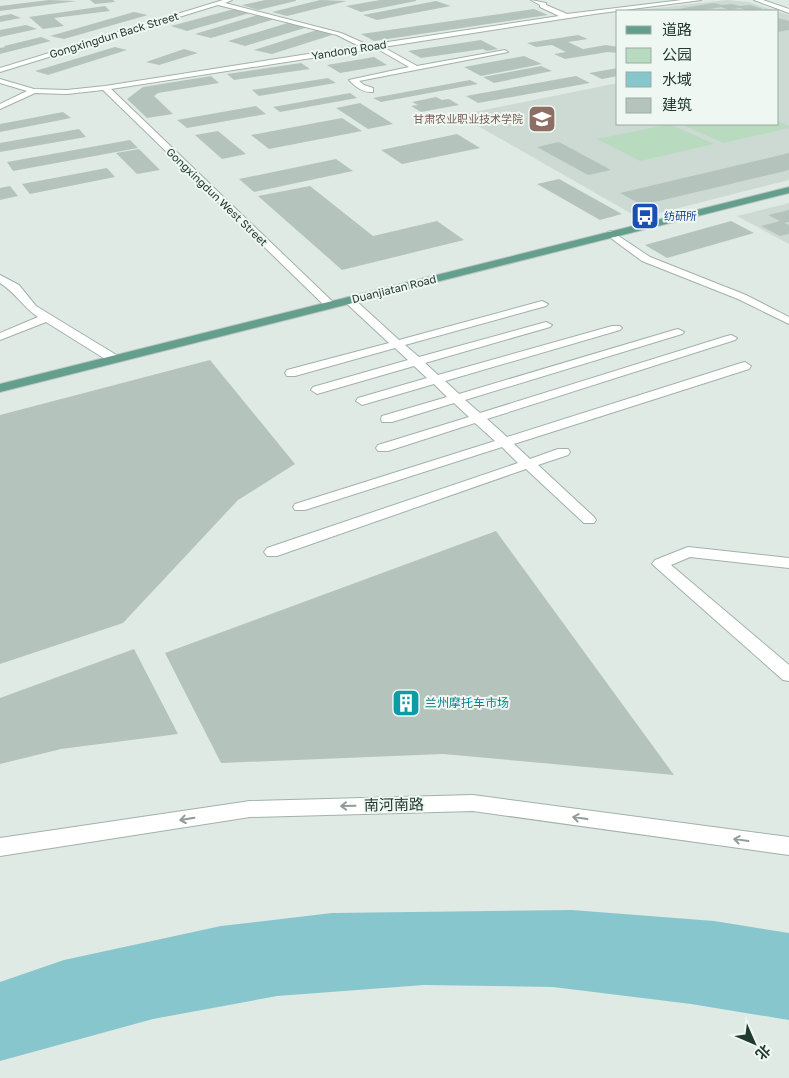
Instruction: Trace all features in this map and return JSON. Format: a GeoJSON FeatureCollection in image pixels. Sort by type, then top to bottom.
{"type":"FeatureCollection","features":[{"type":"Feature","properties":{"kind":"main road","name":"Duanjiatan Road"},"geometry":{"type":"LineString","coordinates":[[0,388],[789,190]]}},
{"type":"Feature","properties":{"kind":"street","name":"Gongxingdun Back Street"},"geometry":{"type":"LineString","coordinates":[[0,70],[229,0]]}},
{"type":"Feature","properties":{"kind":"street"},"geometry":{"type":"LineString","coordinates":[[534,0],[544,4],[542,6],[566,16]]}},
{"type":"Feature","properties":{"kind":"street","name":"Yandong Road"},"geometry":{"type":"LineString","coordinates":[[0,81],[34,92],[67,92],[105,88],[566,16],[698,0]]}},
{"type":"Feature","properties":{"kind":"street"},"geometry":{"type":"LineString","coordinates":[[757,0],[789,10]]}},
{"type":"Feature","properties":{"kind":"street"},"geometry":{"type":"LineString","coordinates":[[216,3],[339,34],[366,47]]}},
{"type":"Feature","properties":{"kind":"street"},"geometry":{"type":"LineString","coordinates":[[377,46],[416,68]]}},
{"type":"Feature","properties":{"kind":"street"},"geometry":{"type":"LineString","coordinates":[[370,90],[361,87],[353,80],[505,52]]}},
{"type":"Feature","properties":{"kind":"street","name":"Gongxingdun West Street"},"geometry":{"type":"LineString","coordinates":[[105,88],[330,305]]}},
{"type":"Feature","properties":{"kind":"street"},"geometry":{"type":"LineString","coordinates":[[0,107],[34,92]]}},
{"type":"Feature","properties":{"kind":"street"},"geometry":{"type":"LineString","coordinates":[[611,234],[646,259],[742,297],[789,321]]}},
{"type":"Feature","properties":{"kind":"street"},"geometry":{"type":"LineString","coordinates":[[0,278],[15,287],[32,308],[114,360]]}},
{"type":"Feature","properties":{"kind":"street"},"geometry":{"type":"LineString","coordinates":[[349,300],[589,520]]}},
{"type":"Feature","properties":{"kind":"street"},"geometry":{"type":"LineString","coordinates":[[291,373],[542,304]]}},
{"type":"Feature","properties":{"kind":"street"},"geometry":{"type":"LineString","coordinates":[[0,337],[47,317]]}},
{"type":"Feature","properties":{"kind":"street"},"geometry":{"type":"LineString","coordinates":[[317,390],[546,325]]}},
{"type":"Feature","properties":{"kind":"street"},"geometry":{"type":"LineString","coordinates":[[362,401],[616,328]]}},
{"type":"Feature","properties":{"kind":"street"},"geometry":{"type":"LineString","coordinates":[[387,419],[678,332]]}},
{"type":"Feature","properties":{"kind":"street"},"geometry":{"type":"LineString","coordinates":[[383,448],[731,338]]}},
{"type":"Feature","properties":{"kind":"street"},"geometry":{"type":"LineString","coordinates":[[300,507],[746,366]]}},
{"type":"Feature","properties":{"kind":"street"},"geometry":{"type":"LineString","coordinates":[[272,552],[563,452]]}},
{"type":"Feature","properties":{"kind":"street"},"geometry":{"type":"LineString","coordinates":[[789,563],[688,552],[660,564],[789,675]]}},
{"type":"Feature","properties":{"kind":"street","name":"南河南路"},"geometry":{"type":"LineString","coordinates":[[0,847],[250,809],[473,803],[789,846]]}},
{"type":"Feature","properties":{"kind":"shaded area"},"geometry":{"type":"Polygon","coordinates":[[[727,0],[748,2],[773,10],[641,10],[727,0]]]}},
{"type":"Feature","properties":{"kind":"shaded area","name":"甘肃农业职业技术学院"},"geometry":{"type":"Polygon","coordinates":[[[779,12],[789,15],[789,180],[639,218],[459,115],[616,83],[616,125],[779,125],[779,12]]]}},
{"type":"Feature","properties":{"kind":"shaded area"},"geometry":{"type":"Polygon","coordinates":[[[789,203],[789,244],[737,216],[789,203]]]}},
{"type":"Feature","properties":{"kind":"green space"},"geometry":{"type":"Polygon","coordinates":[[[779,121],[789,126],[789,128],[723,143],[683,125],[779,125],[779,121]]]}},
{"type":"Feature","properties":{"kind":"green space"},"geometry":{"type":"Polygon","coordinates":[[[672,125],[714,144],[640,161],[597,139],[672,125]]]}},
{"type":"Feature","properties":{"kind":"water"},"geometry":{"type":"Polygon","coordinates":[[[572,910],[714,921],[789,933],[789,1020],[691,1004],[553,987],[424,985],[277,996],[153,1019],[0,1061],[0,982],[64,960],[221,926],[332,913],[572,910]]]}},
{"type":"Feature","properties":{"kind":"building"},"geometry":{"type":"Polygon","coordinates":[[[49,0],[77,1],[0,11],[0,6],[49,0]]]}},
{"type":"Feature","properties":{"kind":"building"},"geometry":{"type":"Polygon","coordinates":[[[90,0],[113,0],[115,2],[95,4],[90,0]]]}},
{"type":"Feature","properties":{"kind":"building"},"geometry":{"type":"Polygon","coordinates":[[[265,0],[296,1],[258,10],[242,5],[265,0]]]}},
{"type":"Feature","properties":{"kind":"building"},"geometry":{"type":"Polygon","coordinates":[[[320,0],[347,1],[287,16],[272,12],[320,0]]]}},
{"type":"Feature","properties":{"kind":"building"},"geometry":{"type":"Polygon","coordinates":[[[380,0],[416,1],[361,12],[346,6],[380,0]]]}},
{"type":"Feature","properties":{"kind":"building"},"geometry":{"type":"Polygon","coordinates":[[[436,1],[451,6],[377,20],[363,15],[436,1]]]}},
{"type":"Feature","properties":{"kind":"building"},"geometry":{"type":"Polygon","coordinates":[[[714,3],[740,6],[750,5],[763,9],[745,10],[740,8],[729,10],[721,7],[703,10],[671,10],[714,3]]]}},
{"type":"Feature","properties":{"kind":"building"},"geometry":{"type":"Polygon","coordinates":[[[105,6],[110,11],[54,18],[64,26],[43,29],[29,17],[105,6]]]}},
{"type":"Feature","properties":{"kind":"building"},"geometry":{"type":"Polygon","coordinates":[[[234,9],[250,13],[187,31],[171,26],[234,9]]]}},
{"type":"Feature","properties":{"kind":"building"},"geometry":{"type":"Polygon","coordinates":[[[534,9],[548,15],[374,41],[361,34],[534,9]]]}},
{"type":"Feature","properties":{"kind":"building"},"geometry":{"type":"Polygon","coordinates":[[[134,12],[148,15],[64,39],[50,36],[134,12]]]}},
{"type":"Feature","properties":{"kind":"building"},"geometry":{"type":"Polygon","coordinates":[[[11,14],[21,18],[0,22],[0,16],[11,14]]]}},
{"type":"Feature","properties":{"kind":"building"},"geometry":{"type":"Polygon","coordinates":[[[258,15],[275,19],[211,38],[195,34],[258,15]]]}},
{"type":"Feature","properties":{"kind":"building"},"geometry":{"type":"Polygon","coordinates":[[[779,18],[789,21],[789,30],[779,32],[779,18]]]}},
{"type":"Feature","properties":{"kind":"building"},"geometry":{"type":"Polygon","coordinates":[[[291,22],[308,27],[245,46],[228,41],[291,22]]]}},
{"type":"Feature","properties":{"kind":"building"},"geometry":{"type":"Polygon","coordinates":[[[26,25],[37,29],[0,37],[0,30],[26,25]]]}},
{"type":"Feature","properties":{"kind":"building"},"geometry":{"type":"Polygon","coordinates":[[[317,30],[335,34],[272,54],[254,50],[317,30]]]}},
{"type":"Feature","properties":{"kind":"building"},"geometry":{"type":"Polygon","coordinates":[[[578,35],[588,39],[568,42],[583,49],[606,45],[616,47],[616,53],[608,52],[565,59],[554,54],[566,52],[552,45],[536,47],[527,43],[578,35]]]}},
{"type":"Feature","properties":{"kind":"building"},"geometry":{"type":"Polygon","coordinates":[[[41,37],[51,41],[0,54],[0,48],[4,46],[41,37]]]}},
{"type":"Feature","properties":{"kind":"building"},"geometry":{"type":"Polygon","coordinates":[[[481,40],[498,49],[487,51],[483,49],[421,58],[408,51],[481,40]]]}},
{"type":"Feature","properties":{"kind":"building"},"geometry":{"type":"Polygon","coordinates":[[[115,47],[127,50],[48,75],[35,71],[115,47]]]}},
{"type":"Feature","properties":{"kind":"building"},"geometry":{"type":"Polygon","coordinates":[[[184,49],[198,53],[159,65],[146,62],[184,49]]]}},
{"type":"Feature","properties":{"kind":"building"},"geometry":{"type":"Polygon","coordinates":[[[524,56],[542,64],[481,76],[464,67],[524,56]]]}},
{"type":"Feature","properties":{"kind":"building"},"geometry":{"type":"Polygon","coordinates":[[[374,57],[387,65],[340,73],[327,65],[374,57]]]}},
{"type":"Feature","properties":{"kind":"building"},"geometry":{"type":"Polygon","coordinates":[[[301,63],[310,69],[234,80],[227,74],[301,63]]]}},
{"type":"Feature","properties":{"kind":"building"},"geometry":{"type":"Polygon","coordinates":[[[541,66],[552,71],[494,83],[483,77],[541,66]]]}},
{"type":"Feature","properties":{"kind":"building"},"geometry":{"type":"Polygon","coordinates":[[[616,68],[616,76],[602,79],[589,73],[616,68]]]}},
{"type":"Feature","properties":{"kind":"building"},"geometry":{"type":"Polygon","coordinates":[[[211,76],[219,83],[158,93],[154,96],[173,114],[147,118],[127,99],[143,87],[211,76]]]}},
{"type":"Feature","properties":{"kind":"building"},"geometry":{"type":"Polygon","coordinates":[[[576,76],[590,83],[478,103],[466,96],[576,76]]]}},
{"type":"Feature","properties":{"kind":"building"},"geometry":{"type":"Polygon","coordinates":[[[328,78],[336,83],[259,96],[252,90],[328,78]]]}},
{"type":"Feature","properties":{"kind":"building"},"geometry":{"type":"Polygon","coordinates":[[[470,80],[478,84],[381,102],[373,98],[470,80]]]}},
{"type":"Feature","properties":{"kind":"building"},"geometry":{"type":"Polygon","coordinates":[[[350,93],[357,98],[280,112],[273,107],[350,93]]]}},
{"type":"Feature","properties":{"kind":"building"},"geometry":{"type":"Polygon","coordinates":[[[436,97],[442,100],[449,99],[459,105],[421,112],[411,106],[418,105],[412,102],[436,97]]]}},
{"type":"Feature","properties":{"kind":"building"},"geometry":{"type":"Polygon","coordinates":[[[360,103],[393,124],[368,129],[336,108],[360,103]]]}},
{"type":"Feature","properties":{"kind":"building"},"geometry":{"type":"Polygon","coordinates":[[[256,106],[266,114],[187,128],[177,120],[256,106]]]}},
{"type":"Feature","properties":{"kind":"building"},"geometry":{"type":"Polygon","coordinates":[[[63,112],[71,118],[0,132],[0,124],[63,112]]]}},
{"type":"Feature","properties":{"kind":"building"},"geometry":{"type":"Polygon","coordinates":[[[342,118],[362,131],[269,149],[251,135],[342,118]]]}},
{"type":"Feature","properties":{"kind":"building"},"geometry":{"type":"Polygon","coordinates":[[[79,129],[86,137],[0,152],[0,143],[79,129]]]}},
{"type":"Feature","properties":{"kind":"building"},"geometry":{"type":"Polygon","coordinates":[[[218,131],[246,154],[222,159],[195,135],[218,131]]]}},
{"type":"Feature","properties":{"kind":"building"},"geometry":{"type":"Polygon","coordinates":[[[457,134],[480,148],[402,164],[381,150],[457,134]]]}},
{"type":"Feature","properties":{"kind":"building"},"geometry":{"type":"Polygon","coordinates":[[[130,140],[138,148],[13,171],[7,162],[130,140]]]}},
{"type":"Feature","properties":{"kind":"building"},"geometry":{"type":"Polygon","coordinates":[[[559,142],[611,170],[588,175],[537,147],[559,142]]]}},
{"type":"Feature","properties":{"kind":"building"},"geometry":{"type":"Polygon","coordinates":[[[139,149],[160,170],[137,174],[116,153],[139,149]]]}},
{"type":"Feature","properties":{"kind":"building"},"geometry":{"type":"Polygon","coordinates":[[[789,153],[789,170],[642,205],[620,193],[789,153]]]}},
{"type":"Feature","properties":{"kind":"building"},"geometry":{"type":"Polygon","coordinates":[[[336,159],[353,171],[254,192],[239,179],[336,159]]]}},
{"type":"Feature","properties":{"kind":"building"},"geometry":{"type":"Polygon","coordinates":[[[107,168],[115,177],[30,194],[22,184],[107,168]]]}},
{"type":"Feature","properties":{"kind":"building"},"geometry":{"type":"Polygon","coordinates":[[[559,179],[622,214],[600,220],[537,184],[559,179]]]}},
{"type":"Feature","properties":{"kind":"building"},"geometry":{"type":"Polygon","coordinates":[[[10,186],[18,196],[0,200],[0,188],[10,186]]]}},
{"type":"Feature","properties":{"kind":"building"},"geometry":{"type":"Polygon","coordinates":[[[310,186],[373,236],[437,221],[464,240],[342,270],[258,196],[310,186]]]}},
{"type":"Feature","properties":{"kind":"building"},"geometry":{"type":"Polygon","coordinates":[[[789,210],[789,222],[784,223],[789,225],[789,234],[780,236],[761,226],[780,221],[768,215],[789,210]]]}},
{"type":"Feature","properties":{"kind":"building"},"geometry":{"type":"Polygon","coordinates":[[[731,221],[754,233],[667,258],[645,245],[731,221]]]}},
{"type":"Feature","properties":{"kind":"building"},"geometry":{"type":"Polygon","coordinates":[[[210,360],[295,464],[238,500],[123,623],[0,664],[0,415],[210,360]]]}},
{"type":"Feature","properties":{"kind":"building","name":"兰州摩托车市场"},"geometry":{"type":"Polygon","coordinates":[[[496,531],[674,775],[443,754],[221,763],[165,653],[496,531]]]}},
{"type":"Feature","properties":{"kind":"building"},"geometry":{"type":"Polygon","coordinates":[[[134,649],[178,734],[61,749],[0,764],[0,698],[134,649]]]}},
{"type":"Feature","properties":{"kind":"place","name":"甘肃农业职业技术学院"},"geometry":{"type":"Point","coordinates":[542,119]}},
{"type":"Feature","properties":{"kind":"place","name":"纺研所"},"geometry":{"type":"Point","coordinates":[645,216]}},
{"type":"Feature","properties":{"kind":"place","name":"兰州摩托车市场"},"geometry":{"type":"Point","coordinates":[406,703]}}]}
